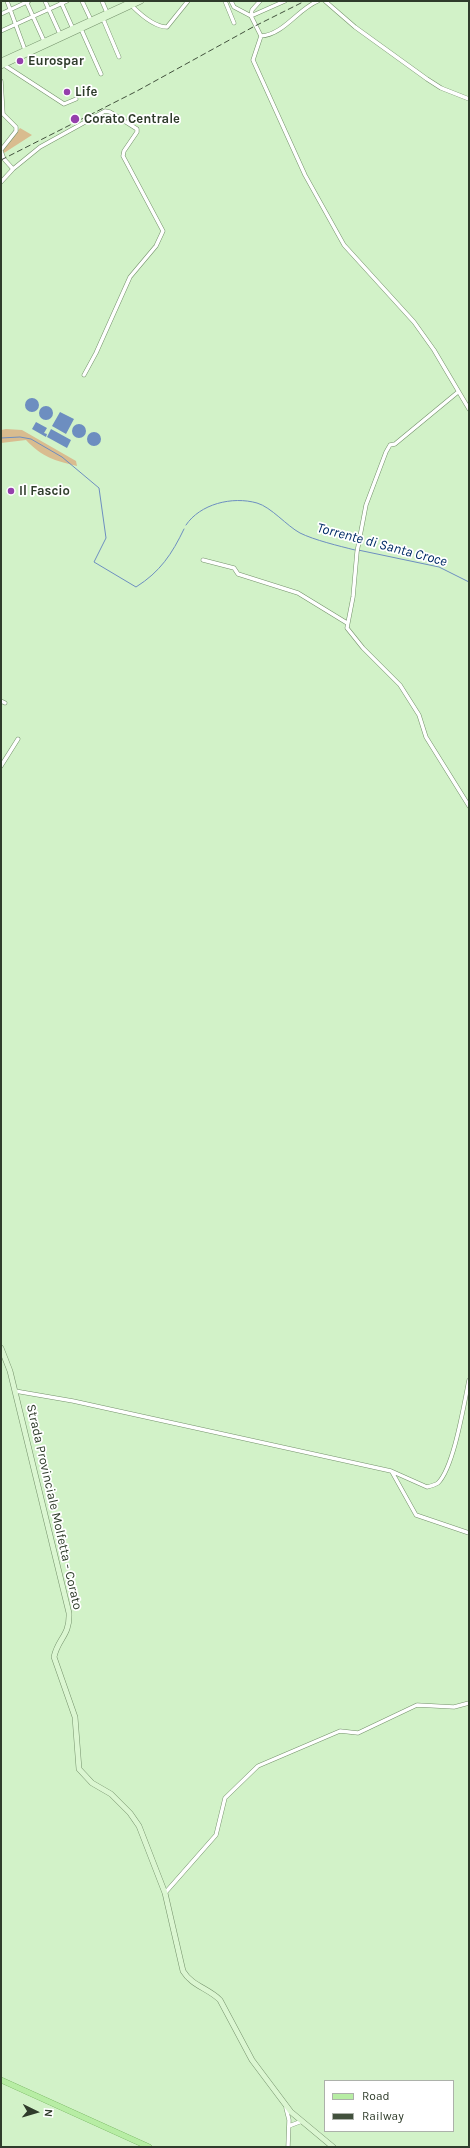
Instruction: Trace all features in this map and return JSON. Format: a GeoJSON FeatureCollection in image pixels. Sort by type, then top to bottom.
{"type":"FeatureCollection","features":[{"type":"Feature","properties":{"kind":"main road"},"geometry":{"type":"LineString","coordinates":[[1,2080],[149,2147]]}},
{"type":"Feature","properties":{"kind":"street"},"geometry":{"type":"LineString","coordinates":[[7,1],[14,25],[25,50]]}},
{"type":"Feature","properties":{"kind":"street"},"geometry":{"type":"LineString","coordinates":[[1,14],[27,1],[44,41]]}},
{"type":"Feature","properties":{"kind":"street"},"geometry":{"type":"LineString","coordinates":[[45,1],[60,34]]}},
{"type":"Feature","properties":{"kind":"street"},"geometry":{"type":"LineString","coordinates":[[1,31],[33,17],[61,2],[67,1]]}},
{"type":"Feature","properties":{"kind":"street"},"geometry":{"type":"LineString","coordinates":[[82,1],[91,20]]}},
{"type":"Feature","properties":{"kind":"street"},"geometry":{"type":"LineString","coordinates":[[102,1],[108,14]]}},
{"type":"Feature","properties":{"kind":"street"},"geometry":{"type":"LineString","coordinates":[[2,64],[91,20],[132,3],[141,1]]}},
{"type":"Feature","properties":{"kind":"street"},"geometry":{"type":"LineString","coordinates":[[132,3],[140,14],[162,27],[167,27],[188,1]]}},
{"type":"Feature","properties":{"kind":"street"},"geometry":{"type":"LineString","coordinates":[[225,1],[234,23]]}},
{"type":"Feature","properties":{"kind":"street"},"geometry":{"type":"LineString","coordinates":[[231,1],[234,7],[251,16],[261,36],[253,60],[312,188],[344,245],[414,322],[434,350],[469,409]]}},
{"type":"Feature","properties":{"kind":"street"},"geometry":{"type":"LineString","coordinates":[[251,16],[252,10],[260,1]]}},
{"type":"Feature","properties":{"kind":"street"},"geometry":{"type":"LineString","coordinates":[[251,16],[285,1]]}},
{"type":"Feature","properties":{"kind":"street"},"geometry":{"type":"LineString","coordinates":[[261,36],[273,34],[307,7],[318,1]]}},
{"type":"Feature","properties":{"kind":"street"},"geometry":{"type":"LineString","coordinates":[[325,1],[355,26],[441,88],[469,99]]}},
{"type":"Feature","properties":{"kind":"street"},"geometry":{"type":"LineString","coordinates":[[61,2],[73,30]]}},
{"type":"Feature","properties":{"kind":"street"},"geometry":{"type":"LineString","coordinates":[[2,64],[25,50],[44,41],[60,34],[81,29],[103,19],[108,14]]}},
{"type":"Feature","properties":{"kind":"street"},"geometry":{"type":"LineString","coordinates":[[103,19],[119,57]]}},
{"type":"Feature","properties":{"kind":"street"},"geometry":{"type":"LineString","coordinates":[[81,29],[101,74]]}},
{"type":"Feature","properties":{"kind":"street"},"geometry":{"type":"LineString","coordinates":[[2,64],[64,104],[76,99]]}},
{"type":"Feature","properties":{"kind":"street"},"geometry":{"type":"LineString","coordinates":[[1,81],[4,114],[16,127],[16,131],[1,150],[4,159],[13,169]]}},
{"type":"Feature","properties":{"kind":"street"},"geometry":{"type":"LineString","coordinates":[[1,182],[13,169],[40,147],[105,111],[110,112],[137,129],[137,132],[124,151],[123,156],[163,231],[156,246],[130,277],[96,353],[84,375]]}},
{"type":"Feature","properties":{"kind":"street"},"geometry":{"type":"LineString","coordinates":[[458,392],[395,444],[390,446],[366,505],[357,552],[353,597],[347,628],[363,648],[400,685],[419,715],[426,737],[469,806]]}},
{"type":"Feature","properties":{"kind":"street"},"geometry":{"type":"LineString","coordinates":[[203,560],[234,568],[238,574],[298,593],[348,623]]}},
{"type":"Feature","properties":{"kind":"street"},"geometry":{"type":"LineString","coordinates":[[1,766],[18,738]]}},
{"type":"Feature","properties":{"kind":"street","name":"Strada Provinciale Molfetta - Corato"},"geometry":{"type":"LineString","coordinates":[[1,1348],[15,1391],[69,1613],[68,1631],[55,1651],[54,1657],[75,1717],[79,1769],[92,1783],[111,1794],[136,1820],[165,1893],[183,1971],[193,1984],[214,1994],[220,2000],[252,2060],[302,2122],[333,2147]]}},
{"type":"Feature","properties":{"kind":"street"},"geometry":{"type":"LineString","coordinates":[[15,1391],[73,1401],[391,1471],[427,1487],[437,1484],[444,1475],[457,1435],[469,1380]]}},
{"type":"Feature","properties":{"kind":"street"},"geometry":{"type":"LineString","coordinates":[[391,1471],[416,1515],[469,1533]]}},
{"type":"Feature","properties":{"kind":"street"},"geometry":{"type":"LineString","coordinates":[[165,1893],[216,1835],[225,1798],[258,1766],[340,1731],[358,1733],[417,1704],[454,1707],[469,1703]]}},
{"type":"Feature","properties":{"kind":"street"},"geometry":{"type":"LineString","coordinates":[[286,2104],[289,2126],[288,2147]]}},
{"type":"Feature","properties":{"kind":"street"},"geometry":{"type":"LineString","coordinates":[[289,2126],[302,2122]]}},
{"type":"Feature","properties":{"kind":"shaded area"},"geometry":{"type":"Polygon","coordinates":[[[20,128],[32,135],[4,153],[3,150],[20,128]]]}},
{"type":"Feature","properties":{"kind":"shaded area"},"geometry":{"type":"Polygon","coordinates":[[[1,430],[22,430],[76,461],[77,466],[49,458],[38,451],[26,440],[1,443],[1,430]]]}},
{"type":"Feature","properties":{"kind":"water"},"geometry":{"type":"Polygon","coordinates":[[[32,398],[37,400],[39,405],[37,410],[32,412],[27,410],[25,405],[27,400],[32,398]]]}},
{"type":"Feature","properties":{"kind":"water"},"geometry":{"type":"Polygon","coordinates":[[[46,406],[51,408],[53,413],[51,418],[46,420],[41,418],[39,413],[41,408],[46,406]]]}},
{"type":"Feature","properties":{"kind":"water"},"geometry":{"type":"Polygon","coordinates":[[[60,412],[74,419],[66,434],[52,426],[60,412]]]}},
{"type":"Feature","properties":{"kind":"water"},"geometry":{"type":"Polygon","coordinates":[[[36,422],[47,428],[44,433],[47,434],[46,437],[32,429],[36,422]]]}},
{"type":"Feature","properties":{"kind":"water"},"geometry":{"type":"Polygon","coordinates":[[[79,424],[84,426],[86,431],[84,436],[79,438],[74,436],[72,431],[74,426],[79,424]]]}},
{"type":"Feature","properties":{"kind":"water"},"geometry":{"type":"Polygon","coordinates":[[[51,429],[71,440],[67,448],[47,437],[51,429]]]}},
{"type":"Feature","properties":{"kind":"water"},"geometry":{"type":"Polygon","coordinates":[[[94,432],[99,434],[101,439],[99,444],[94,446],[89,444],[87,439],[89,434],[94,432]]]}},
{"type":"Feature","properties":{"kind":"waterway","name":"Torrente di Santa Croce"},"geometry":{"type":"LineString","coordinates":[[1,438],[20,437],[31,439],[62,457],[99,488],[106,538],[94,562],[136,587],[159,569],[170,554],[184,529]]}},
{"type":"Feature","properties":{"kind":"waterway","name":"Torrente di Santa Croce"},"geometry":{"type":"LineString","coordinates":[[186,525],[199,512],[208,507],[227,501],[247,501],[257,503],[268,508],[290,526],[306,536],[355,550]]}},
{"type":"Feature","properties":{"kind":"waterway","name":"Torrente di Santa Croce"},"geometry":{"type":"LineString","coordinates":[[358,550],[439,567],[469,582]]}},
{"type":"Feature","properties":{"kind":"railway"},"geometry":{"type":"LineString","coordinates":[[1,160],[137,91],[253,27],[305,1]]}},
{"type":"Feature","properties":{"kind":"place","name":"Eurospar"},"geometry":{"type":"Point","coordinates":[20,61]}},
{"type":"Feature","properties":{"kind":"place","name":"Life"},"geometry":{"type":"Point","coordinates":[67,92]}},
{"type":"Feature","properties":{"kind":"place","name":"Corato Centrale"},"geometry":{"type":"Point","coordinates":[75,119]}},
{"type":"Feature","properties":{"kind":"place","name":"Il Fascio"},"geometry":{"type":"Point","coordinates":[11,491]}}]}
